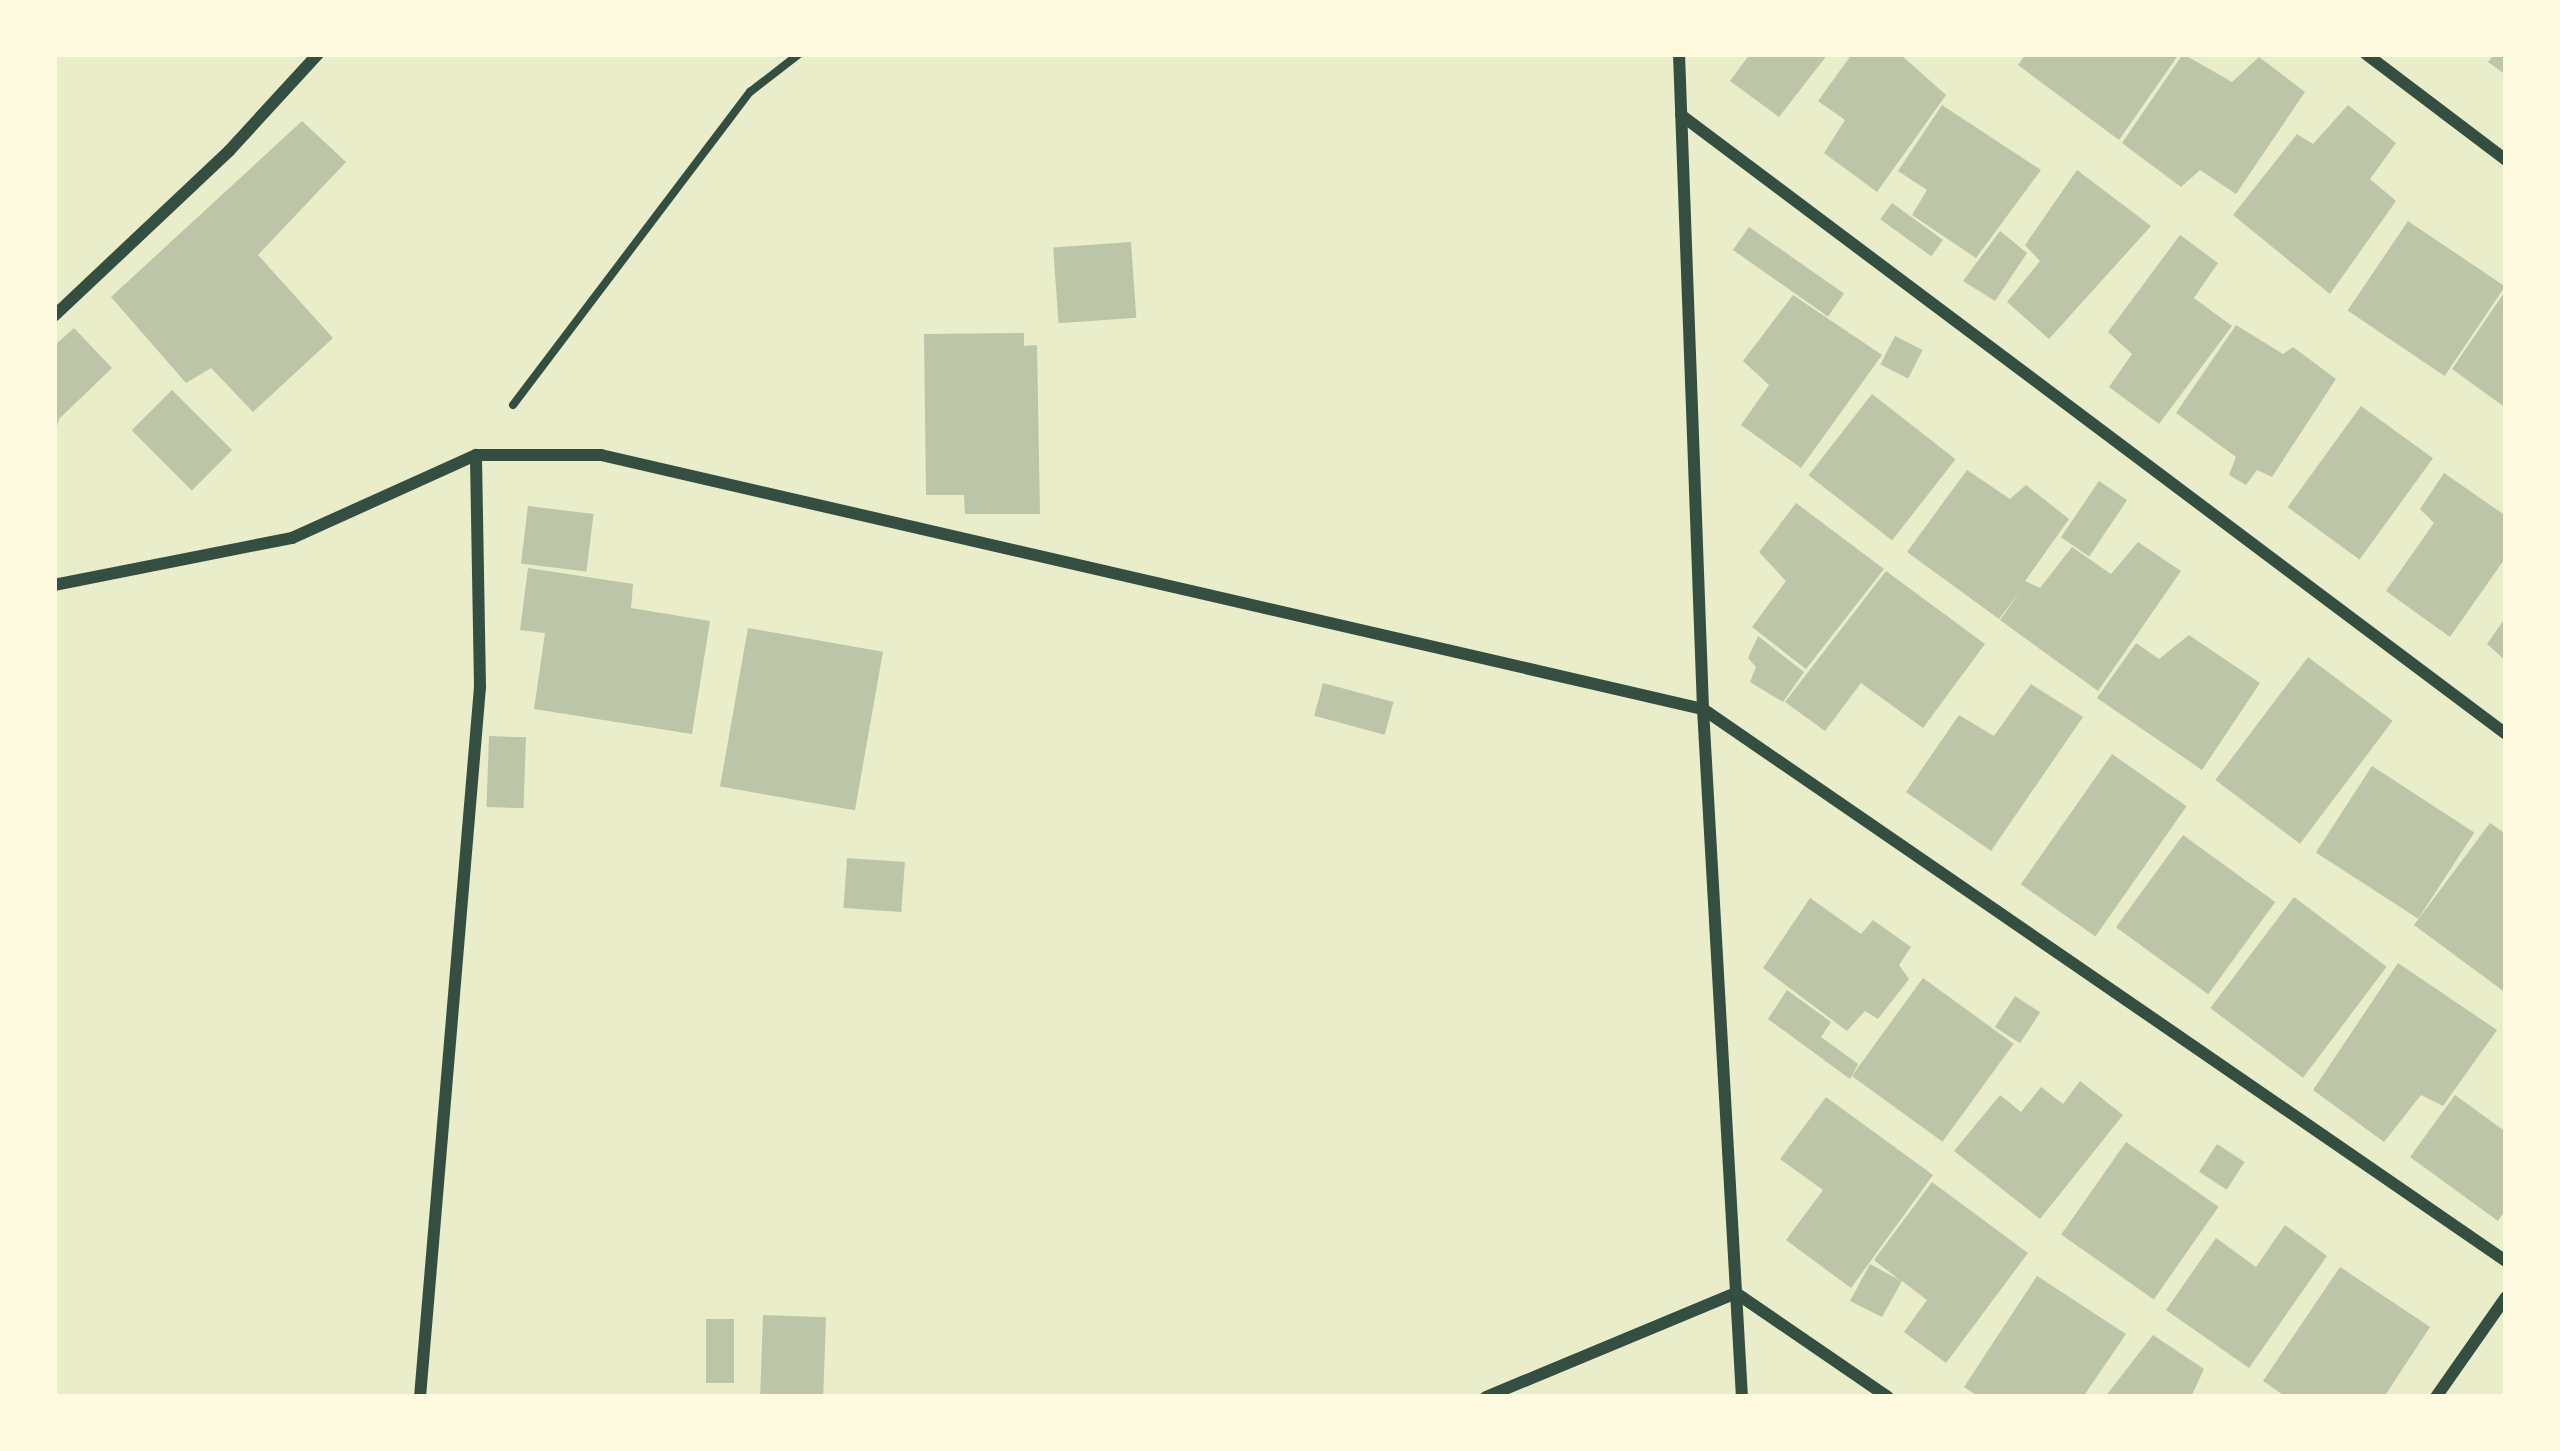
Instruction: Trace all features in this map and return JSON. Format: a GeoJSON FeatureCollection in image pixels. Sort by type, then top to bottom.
{"type":"FeatureCollection","features":[{"type":"Feature","properties":{"kind":"street"},"geometry":{"type":"LineString","coordinates":[[54,316],[229,151],[318,54]]}},
{"type":"Feature","properties":{"kind":"street"},"geometry":{"type":"LineString","coordinates":[[1678,54],[1702,709],[1742,1397]]}},
{"type":"Feature","properties":{"kind":"street"},"geometry":{"type":"LineString","coordinates":[[2366,54],[2506,160]]}},
{"type":"Feature","properties":{"kind":"street"},"geometry":{"type":"LineString","coordinates":[[1681,116],[2506,734]]}},
{"type":"Feature","properties":{"kind":"street"},"geometry":{"type":"LineString","coordinates":[[420,1397],[480,687],[476,455]]}},
{"type":"Feature","properties":{"kind":"street"},"geometry":{"type":"LineString","coordinates":[[54,585],[292,538],[476,455],[601,455],[1702,709],[2506,1261]]}},
{"type":"Feature","properties":{"kind":"street"},"geometry":{"type":"LineString","coordinates":[[1486,1397],[1736,1293]]}},
{"type":"Feature","properties":{"kind":"street"},"geometry":{"type":"LineString","coordinates":[[1736,1293],[1888,1397]]}},
{"type":"Feature","properties":{"kind":"street"},"geometry":{"type":"LineString","coordinates":[[2436,1397],[2506,1298]]}},
{"type":"Feature","properties":{"kind":"path"},"geometry":{"type":"LineString","coordinates":[[476,455],[750,92],[800,54]]}},
{"type":"Feature","properties":{"kind":"building"},"geometry":{"type":"Polygon","coordinates":[[[1750,54],[1828,54],[1779,117],[1730,81],[1750,54]]]}},
{"type":"Feature","properties":{"kind":"building"},"geometry":{"type":"Polygon","coordinates":[[[1852,54],[1900,54],[1946,95],[1877,192],[1824,153],[1845,120],[1818,101],[1852,54]]]}},
{"type":"Feature","properties":{"kind":"building"},"geometry":{"type":"Polygon","coordinates":[[[2026,54],[2179,54],[2119,140],[2018,65],[2026,54]]]}},
{"type":"Feature","properties":{"kind":"building"},"geometry":{"type":"Polygon","coordinates":[[[2183,54],[2232,82],[2259,57],[2305,92],[2236,194],[2200,170],[2181,187],[2122,143],[2183,54]]]}},
{"type":"Feature","properties":{"kind":"building"},"geometry":{"type":"Polygon","coordinates":[[[2494,54],[2506,54],[2506,75],[2488,62],[2494,54]]]}},
{"type":"Feature","properties":{"kind":"building"},"geometry":{"type":"Polygon","coordinates":[[[1942,105],[2041,170],[1976,258],[1912,215],[1927,190],[1898,171],[1942,105]]]}},
{"type":"Feature","properties":{"kind":"building"},"geometry":{"type":"Polygon","coordinates":[[[2348,105],[2396,143],[2370,179],[2396,201],[2330,294],[2233,215],[2297,134],[2313,144],[2348,105]]]}},
{"type":"Feature","properties":{"kind":"building"},"geometry":{"type":"Polygon","coordinates":[[[302,121],[346,162],[258,255],[333,338],[253,412],[211,368],[186,383],[111,297],[302,121]]]}},
{"type":"Feature","properties":{"kind":"building"},"geometry":{"type":"Polygon","coordinates":[[[2077,170],[2151,226],[2049,339],[2007,302],[2040,261],[2025,245],[2077,170]]]}},
{"type":"Feature","properties":{"kind":"building"},"geometry":{"type":"Polygon","coordinates":[[[1892,203],[1943,240],[1931,256],[1880,219],[1892,203]]]}},
{"type":"Feature","properties":{"kind":"building"},"geometry":{"type":"Polygon","coordinates":[[[2408,221],[2505,286],[2445,376],[2348,311],[2408,221]]]}},
{"type":"Feature","properties":{"kind":"building"},"geometry":{"type":"Polygon","coordinates":[[[1749,227],[1844,294],[1828,316],[1733,250],[1749,227]]]}},
{"type":"Feature","properties":{"kind":"building"},"geometry":{"type":"Polygon","coordinates":[[[2000,231],[2027,253],[1995,301],[1963,281],[2000,231]]]}},
{"type":"Feature","properties":{"kind":"building"},"geometry":{"type":"Polygon","coordinates":[[[2180,235],[2218,263],[2194,298],[2232,326],[2159,424],[2109,387],[2132,354],[2108,332],[2180,235]]]}},
{"type":"Feature","properties":{"kind":"building"},"geometry":{"type":"Polygon","coordinates":[[[1131,242],[1136,318],[1058,323],[1053,247],[1131,242]]]}},
{"type":"Feature","properties":{"kind":"building"},"geometry":{"type":"Polygon","coordinates":[[[2506,290],[2506,408],[2452,369],[2506,290]]]}},
{"type":"Feature","properties":{"kind":"building"},"geometry":{"type":"Polygon","coordinates":[[[1793,295],[1882,355],[1801,468],[1741,425],[1769,385],[1743,361],[1793,295]]]}},
{"type":"Feature","properties":{"kind":"building"},"geometry":{"type":"Polygon","coordinates":[[[2236,325],[2283,354],[2293,347],[2336,379],[2272,477],[2257,470],[2246,485],[2229,475],[2236,457],[2176,413],[2236,325]]]}},
{"type":"Feature","properties":{"kind":"building"},"geometry":{"type":"Polygon","coordinates":[[[74,328],[112,368],[59,419],[54,437],[54,346],[74,328]]]}},
{"type":"Feature","properties":{"kind":"building"},"geometry":{"type":"Polygon","coordinates":[[[1024,333],[1024,346],[1037,345],[1040,514],[965,514],[964,495],[926,495],[924,334],[1024,333]]]}},
{"type":"Feature","properties":{"kind":"building"},"geometry":{"type":"Polygon","coordinates":[[[1895,336],[1923,350],[1908,379],[1880,365],[1895,336]]]}},
{"type":"Feature","properties":{"kind":"building"},"geometry":{"type":"Polygon","coordinates":[[[172,390],[232,450],[192,490],[132,430],[172,390]]]}},
{"type":"Feature","properties":{"kind":"building"},"geometry":{"type":"Polygon","coordinates":[[[1872,394],[1956,459],[1892,540],[1809,475],[1872,394]]]}},
{"type":"Feature","properties":{"kind":"building"},"geometry":{"type":"Polygon","coordinates":[[[2361,406],[2433,458],[2360,559],[2288,507],[2361,406]]]}},
{"type":"Feature","properties":{"kind":"building"},"geometry":{"type":"Polygon","coordinates":[[[1967,470],[2010,499],[2026,485],[2069,519],[2025,581],[2040,588],[2072,547],[2111,574],[2138,542],[2181,571],[2098,691],[2000,620],[2021,590],[1999,619],[1907,552],[1967,470]]]}},
{"type":"Feature","properties":{"kind":"building"},"geometry":{"type":"Polygon","coordinates":[[[2444,473],[2506,516],[2506,557],[2450,637],[2386,591],[2434,523],[2420,509],[2444,473]]]}},
{"type":"Feature","properties":{"kind":"building"},"geometry":{"type":"Polygon","coordinates":[[[2099,481],[2127,500],[2089,556],[2061,537],[2099,481]]]}},
{"type":"Feature","properties":{"kind":"building"},"geometry":{"type":"Polygon","coordinates":[[[1796,503],[1884,569],[1806,669],[1752,627],[1786,581],[1759,552],[1796,503]]]}},
{"type":"Feature","properties":{"kind":"building"},"geometry":{"type":"Polygon","coordinates":[[[528,506],[594,514],[586,572],[521,564],[528,506]]]}},
{"type":"Feature","properties":{"kind":"building"},"geometry":{"type":"Polygon","coordinates":[[[528,568],[633,584],[631,608],[710,621],[692,734],[534,709],[545,633],[520,630],[528,568]]]}},
{"type":"Feature","properties":{"kind":"building"},"geometry":{"type":"Polygon","coordinates":[[[1886,571],[1985,644],[1923,728],[1861,683],[1825,731],[1785,702],[1886,571]]]}},
{"type":"Feature","properties":{"kind":"building"},"geometry":{"type":"Polygon","coordinates":[[[2506,617],[2506,661],[2487,644],[2506,617]]]}},
{"type":"Feature","properties":{"kind":"building"},"geometry":{"type":"Polygon","coordinates":[[[748,628],[883,652],[855,810],[720,787],[748,628]]]}},
{"type":"Feature","properties":{"kind":"building"},"geometry":{"type":"Polygon","coordinates":[[[2189,635],[2260,683],[2202,770],[2097,698],[2136,643],[2159,659],[2189,635]]]}},
{"type":"Feature","properties":{"kind":"building"},"geometry":{"type":"Polygon","coordinates":[[[1758,636],[1804,672],[1783,702],[1750,682],[1756,667],[1748,658],[1758,636]]]}},
{"type":"Feature","properties":{"kind":"building"},"geometry":{"type":"Polygon","coordinates":[[[2308,657],[2393,721],[2300,844],[2215,780],[2308,657]]]}},
{"type":"Feature","properties":{"kind":"building"},"geometry":{"type":"Polygon","coordinates":[[[1323,683],[1394,702],[1385,735],[1314,716],[1323,683]]]}},
{"type":"Feature","properties":{"kind":"building"},"geometry":{"type":"Polygon","coordinates":[[[2031,684],[2083,717],[1991,851],[1906,792],[1959,715],[1994,736],[2031,684]]]}},
{"type":"Feature","properties":{"kind":"building"},"geometry":{"type":"Polygon","coordinates":[[[489,736],[526,737],[523,808],[487,807],[489,736]]]}},
{"type":"Feature","properties":{"kind":"building"},"geometry":{"type":"Polygon","coordinates":[[[2112,754],[2187,806],[2095,936],[2021,884],[2112,754]]]}},
{"type":"Feature","properties":{"kind":"building"},"geometry":{"type":"Polygon","coordinates":[[[2372,766],[2474,832],[2418,919],[2316,852],[2372,766]]]}},
{"type":"Feature","properties":{"kind":"building"},"geometry":{"type":"Polygon","coordinates":[[[2490,823],[2506,834],[2506,993],[2414,925],[2490,823]]]}},
{"type":"Feature","properties":{"kind":"building"},"geometry":{"type":"Polygon","coordinates":[[[2183,835],[2275,902],[2208,994],[2116,927],[2183,835]]]}},
{"type":"Feature","properties":{"kind":"building"},"geometry":{"type":"Polygon","coordinates":[[[847,858],[905,862],[901,912],[844,908],[847,858]]]}},
{"type":"Feature","properties":{"kind":"building"},"geometry":{"type":"Polygon","coordinates":[[[2294,897],[2387,967],[2303,1078],[2210,1008],[2294,897]]]}},
{"type":"Feature","properties":{"kind":"building"},"geometry":{"type":"Polygon","coordinates":[[[1810,898],[1861,934],[1873,920],[1911,947],[1899,965],[1909,979],[1878,1019],[1865,1011],[1847,1031],[1763,968],[1810,898]]]}},
{"type":"Feature","properties":{"kind":"building"},"geometry":{"type":"Polygon","coordinates":[[[2398,963],[2497,1030],[2443,1106],[2421,1095],[2384,1142],[2313,1090],[2398,963]]]}},
{"type":"Feature","properties":{"kind":"building"},"geometry":{"type":"Polygon","coordinates":[[[1923,978],[2014,1044],[1942,1142],[1852,1076],[1923,978]]]}},
{"type":"Feature","properties":{"kind":"building"},"geometry":{"type":"Polygon","coordinates":[[[1787,990],[1831,1022],[1821,1037],[1858,1064],[1850,1079],[1768,1019],[1787,990]]]}},
{"type":"Feature","properties":{"kind":"building"},"geometry":{"type":"Polygon","coordinates":[[[2015,996],[2040,1012],[2020,1043],[1995,1027],[2015,996]]]}},
{"type":"Feature","properties":{"kind":"building"},"geometry":{"type":"Polygon","coordinates":[[[2080,1081],[2123,1115],[2040,1219],[1954,1151],[2000,1095],[2021,1112],[2041,1087],[2063,1104],[2080,1081]]]}},
{"type":"Feature","properties":{"kind":"building"},"geometry":{"type":"Polygon","coordinates":[[[2455,1095],[2506,1132],[2506,1209],[2498,1221],[2410,1157],[2455,1095]]]}},
{"type":"Feature","properties":{"kind":"building"},"geometry":{"type":"Polygon","coordinates":[[[1826,1097],[1933,1175],[1851,1288],[1786,1240],[1823,1190],[1780,1159],[1826,1097]]]}},
{"type":"Feature","properties":{"kind":"building"},"geometry":{"type":"Polygon","coordinates":[[[2126,1142],[2219,1207],[2154,1299],[2061,1235],[2126,1142]]]}},
{"type":"Feature","properties":{"kind":"building"},"geometry":{"type":"Polygon","coordinates":[[[2217,1144],[2245,1162],[2227,1190],[2199,1172],[2217,1144]]]}},
{"type":"Feature","properties":{"kind":"building"},"geometry":{"type":"Polygon","coordinates":[[[1932,1182],[2028,1253],[1946,1363],[1904,1332],[1927,1300],[1902,1281],[1882,1317],[1850,1301],[1870,1264],[1901,1281],[1874,1260],[1932,1182]]]}},
{"type":"Feature","properties":{"kind":"building"},"geometry":{"type":"Polygon","coordinates":[[[2285,1225],[2327,1256],[2249,1368],[2166,1310],[2216,1238],[2256,1267],[2285,1225]]]}},
{"type":"Feature","properties":{"kind":"building"},"geometry":{"type":"Polygon","coordinates":[[[2340,1267],[2430,1327],[2384,1397],[2286,1397],[2263,1381],[2340,1267]]]}},
{"type":"Feature","properties":{"kind":"building"},"geometry":{"type":"Polygon","coordinates":[[[2037,1276],[2126,1334],[2083,1397],[1979,1397],[1964,1387],[2037,1276]]]}},
{"type":"Feature","properties":{"kind":"building"},"geometry":{"type":"Polygon","coordinates":[[[763,1315],[826,1317],[823,1397],[760,1397],[763,1315]]]}},
{"type":"Feature","properties":{"kind":"building"},"geometry":{"type":"Polygon","coordinates":[[[706,1319],[734,1319],[734,1383],[706,1383],[706,1319]]]}},
{"type":"Feature","properties":{"kind":"building"},"geometry":{"type":"Polygon","coordinates":[[[2153,1335],[2204,1369],[2191,1397],[2105,1397],[2153,1335]]]}}]}
